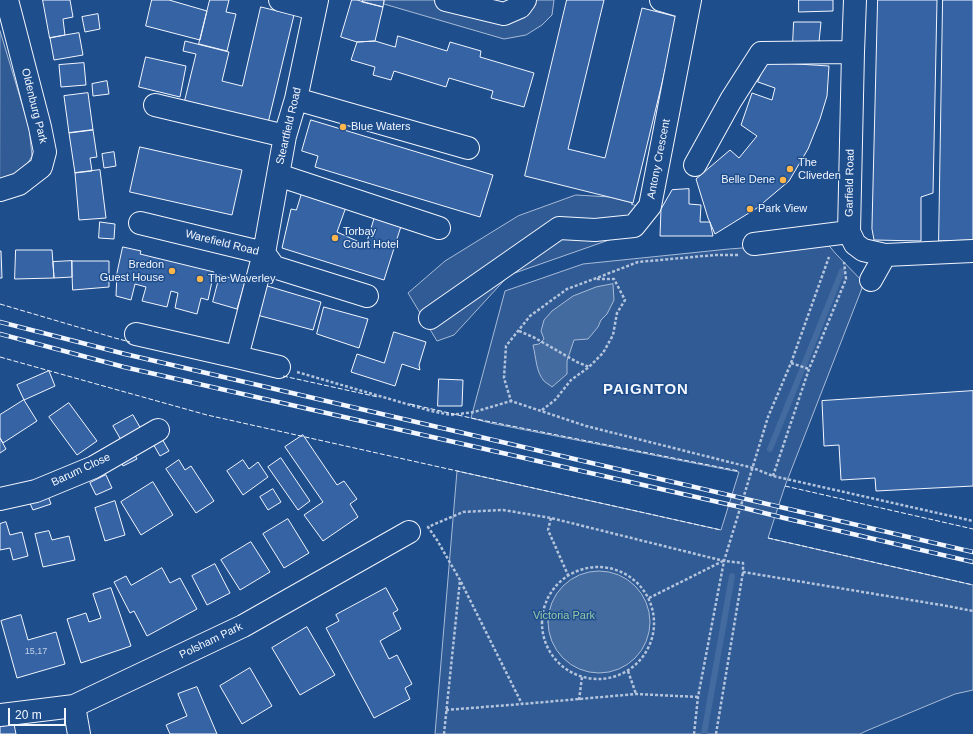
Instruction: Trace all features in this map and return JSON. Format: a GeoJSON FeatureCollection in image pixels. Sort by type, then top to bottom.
{"type":"FeatureCollection","features":[{"type":"Feature","properties":{"kind":"street","name":"Oldenburg Park"},"geometry":{"type":"LineString","coordinates":[[0,190],[19,184],[40,167],[45,152],[40,127],[7,0]]}},
{"type":"Feature","properties":{"kind":"street"},"geometry":{"type":"LineString","coordinates":[[280,0],[316,4]]}},
{"type":"Feature","properties":{"kind":"street"},"geometry":{"type":"LineString","coordinates":[[446,0],[504,14],[520,7],[525,0]]}},
{"type":"Feature","properties":{"kind":"street"},"geometry":{"type":"LineString","coordinates":[[661,0],[689,4]]}},
{"type":"Feature","properties":{"kind":"street","name":"Garfield Road"},"geometry":{"type":"LineString","coordinates":[[855,0],[849,232],[855,244],[863,250],[885,254],[973,251]]}},
{"type":"Feature","properties":{"kind":"street","name":"Steartfield Road"},"geometry":{"type":"LineString","coordinates":[[237,357],[264,253],[285,136],[296,99],[316,4]]}},
{"type":"Feature","properties":{"kind":"street","name":"Antony Crescent"},"geometry":{"type":"LineString","coordinates":[[430,318],[559,228],[595,230],[634,226],[650,206],[689,4]]}},
{"type":"Feature","properties":{"kind":"street"},"geometry":{"type":"LineString","coordinates":[[695,165],[731,100],[761,53],[853,52]]}},
{"type":"Feature","properties":{"kind":"street"},"geometry":{"type":"LineString","coordinates":[[296,99],[468,148]]}},
{"type":"Feature","properties":{"kind":"street"},"geometry":{"type":"LineString","coordinates":[[155,105],[285,136]]}},
{"type":"Feature","properties":{"kind":"street"},"geometry":{"type":"LineString","coordinates":[[278,176],[439,228]]}},
{"type":"Feature","properties":{"kind":"street","name":"Warefield Road"},"geometry":{"type":"LineString","coordinates":[[140,223],[264,253],[274,267],[367,296]]}},
{"type":"Feature","properties":{"kind":"street"},"geometry":{"type":"LineString","coordinates":[[746,249],[849,232]]}},
{"type":"Feature","properties":{"kind":"street"},"geometry":{"type":"LineString","coordinates":[[871,280],[885,254]]}},
{"type":"Feature","properties":{"kind":"street"},"geometry":{"type":"LineString","coordinates":[[136,334],[279,367]]}},
{"type":"Feature","properties":{"kind":"street","name":"Barum Close"},"geometry":{"type":"LineString","coordinates":[[0,499],[36,491],[94,467],[158,430]]}},
{"type":"Feature","properties":{"kind":"street","name":"Polsham Park"},"geometry":{"type":"LineString","coordinates":[[0,715],[74,706],[243,626],[409,532]]}},
{"type":"Feature","properties":{"kind":"street"},"geometry":{"type":"LineString","coordinates":[[74,706],[79,734]]}},
{"type":"Feature","properties":{"kind":"path"},"geometry":{"type":"LineString","coordinates":[[511,401],[504,378],[506,346],[530,316],[567,289],[638,262],[715,256],[746,249]]}},
{"type":"Feature","properties":{"kind":"path"},"geometry":{"type":"LineString","coordinates":[[694,734],[698,697],[724,561],[768,417],[791,363],[829,257],[822,256]]}},
{"type":"Feature","properties":{"kind":"path"},"geometry":{"type":"LineString","coordinates":[[773,476],[810,369],[846,279],[844,257]]}},
{"type":"Feature","properties":{"kind":"path"},"geometry":{"type":"LineString","coordinates":[[541,410],[555,400],[571,380],[589,367],[603,353],[614,335],[617,313],[625,300],[614,280],[594,279]]}},
{"type":"Feature","properties":{"kind":"path"},"geometry":{"type":"LineString","coordinates":[[519,331],[589,367]]}},
{"type":"Feature","properties":{"kind":"path"},"geometry":{"type":"LineString","coordinates":[[791,363],[810,369]]}},
{"type":"Feature","properties":{"kind":"path"},"geometry":{"type":"LineString","coordinates":[[279,367],[431,411],[451,414],[474,412],[511,401],[586,426],[753,468],[773,476],[973,521]]}},
{"type":"Feature","properties":{"kind":"path"},"geometry":{"type":"LineString","coordinates":[[522,704],[460,580],[428,527],[463,512],[503,510],[551,518],[724,561],[742,564],[743,572],[716,734]]}},
{"type":"Feature","properties":{"kind":"path"},"geometry":{"type":"LineString","coordinates":[[551,518],[548,530],[568,575]]}},
{"type":"Feature","properties":{"kind":"path"},"geometry":{"type":"LineString","coordinates":[[649,598],[724,561]]}},
{"type":"Feature","properties":{"kind":"path"},"geometry":{"type":"LineString","coordinates":[[596,566],[612,568],[628,574],[639,584],[649,598],[654,612],[655,623],[649,648],[639,662],[628,671],[605,679],[582,677],[569,671],[554,658],[547,646],[542,630],[543,609],[548,596],[568,575],[596,566]]}},
{"type":"Feature","properties":{"kind":"path"},"geometry":{"type":"LineString","coordinates":[[743,572],[973,611]]}},
{"type":"Feature","properties":{"kind":"path"},"geometry":{"type":"LineString","coordinates":[[444,734],[460,580]]}},
{"type":"Feature","properties":{"kind":"path"},"geometry":{"type":"LineString","coordinates":[[628,671],[636,694]]}},
{"type":"Feature","properties":{"kind":"path"},"geometry":{"type":"LineString","coordinates":[[579,700],[582,677]]}},
{"type":"Feature","properties":{"kind":"path"},"geometry":{"type":"LineString","coordinates":[[446,710],[636,694],[698,697]]}},
{"type":"Feature","properties":{"kind":"shaded area"},"geometry":{"type":"Polygon","coordinates":[[[385,0],[496,0],[496,4],[522,0],[554,0],[552,15],[542,25],[526,35],[504,39],[384,4],[385,0]]]}},
{"type":"Feature","properties":{"kind":"shaded area"},"geometry":{"type":"Polygon","coordinates":[[[0,31],[29,127],[32,156],[25,168],[17,177],[0,181],[0,31]]]}},
{"type":"Feature","properties":{"kind":"shaded area"},"geometry":{"type":"Polygon","coordinates":[[[576,195],[610,197],[633,203],[631,204],[637,206],[609,240],[509,275],[454,335],[437,341],[408,293],[445,261],[518,216],[576,195]]]}},
{"type":"Feature","properties":{"kind":"shaded area","name":"Victoria Park"},"geometry":{"type":"Polygon","coordinates":[[[826,243],[864,283],[785,486],[768,538],[973,585],[973,690],[955,694],[860,734],[435,734],[457,471],[721,530],[739,472],[471,418],[505,291],[583,264],[729,249],[826,243]]]}},
{"type":"Feature","properties":{"kind":"shaded area"},"geometry":{"type":"Polygon","coordinates":[[[613,284],[614,300],[607,314],[588,339],[574,340],[567,361],[567,374],[552,387],[544,381],[539,373],[533,345],[539,344],[544,339],[541,331],[544,320],[552,311],[573,296],[596,287],[613,284]]]}},
{"type":"Feature","properties":{"kind":"shaded area"},"geometry":{"type":"Polygon","coordinates":[[[599,571],[619,574],[628,579],[642,593],[647,602],[650,622],[647,642],[642,651],[628,665],[619,670],[599,673],[579,670],[570,665],[556,651],[551,642],[548,622],[551,602],[556,593],[570,579],[579,574],[599,571]]]}},
{"type":"Feature","properties":{"kind":"building"},"geometry":{"type":"Polygon","coordinates":[[[43,0],[70,0],[73,17],[63,19],[65,35],[50,38],[43,0]]]}},
{"type":"Feature","properties":{"kind":"building"},"geometry":{"type":"Polygon","coordinates":[[[152,0],[169,0],[207,11],[200,40],[146,26],[152,0]]]}},
{"type":"Feature","properties":{"kind":"building"},"geometry":{"type":"Polygon","coordinates":[[[210,0],[229,0],[226,12],[236,14],[227,51],[199,44],[210,0]]]}},
{"type":"Feature","properties":{"kind":"building"},"geometry":{"type":"Polygon","coordinates":[[[352,0],[383,7],[375,41],[357,42],[341,37],[352,0]]]}},
{"type":"Feature","properties":{"kind":"building"},"geometry":{"type":"Polygon","coordinates":[[[363,0],[384,0],[383,7],[362,2],[363,0]]]}},
{"type":"Feature","properties":{"kind":"building"},"geometry":{"type":"Polygon","coordinates":[[[567,0],[604,0],[568,149],[605,158],[642,8],[678,17],[633,203],[525,176],[567,0]]]}},
{"type":"Feature","properties":{"kind":"building"},"geometry":{"type":"Polygon","coordinates":[[[799,0],[833,0],[833,11],[799,12],[799,0]]]}},
{"type":"Feature","properties":{"kind":"building"},"geometry":{"type":"Polygon","coordinates":[[[878,0],[937,0],[933,193],[921,197],[921,241],[874,240],[872,229],[878,0]]]}},
{"type":"Feature","properties":{"kind":"building"},"geometry":{"type":"Polygon","coordinates":[[[943,0],[973,0],[973,240],[939,241],[943,0]]]}},
{"type":"Feature","properties":{"kind":"building"},"geometry":{"type":"Polygon","coordinates":[[[261,7],[294,15],[268,123],[184,103],[196,54],[183,51],[185,41],[229,52],[222,81],[242,86],[261,7]]]}},
{"type":"Feature","properties":{"kind":"building"},"geometry":{"type":"Polygon","coordinates":[[[98,14],[100,29],[85,32],[82,17],[98,14]]]}},
{"type":"Feature","properties":{"kind":"building"},"geometry":{"type":"Polygon","coordinates":[[[794,22],[821,22],[819,42],[793,43],[794,22]]]}},
{"type":"Feature","properties":{"kind":"building"},"geometry":{"type":"Polygon","coordinates":[[[79,33],[83,55],[54,60],[50,38],[79,33]]]}},
{"type":"Feature","properties":{"kind":"building"},"geometry":{"type":"Polygon","coordinates":[[[398,36],[447,51],[450,42],[481,51],[480,57],[534,73],[524,107],[491,98],[493,91],[449,78],[446,87],[394,71],[391,80],[373,75],[375,67],[351,60],[357,42],[375,41],[395,47],[398,36]]]}},
{"type":"Feature","properties":{"kind":"building"},"geometry":{"type":"Polygon","coordinates":[[[146,57],[186,66],[180,97],[139,87],[146,57]]]}},
{"type":"Feature","properties":{"kind":"building"},"geometry":{"type":"Polygon","coordinates":[[[766,62],[829,66],[827,96],[808,149],[789,181],[757,208],[715,234],[708,218],[696,179],[730,150],[739,158],[757,136],[741,125],[752,93],[772,100],[775,88],[758,82],[766,62]]]}},
{"type":"Feature","properties":{"kind":"building"},"geometry":{"type":"Polygon","coordinates":[[[84,63],[86,85],[61,87],[59,65],[84,63]]]}},
{"type":"Feature","properties":{"kind":"building"},"geometry":{"type":"Polygon","coordinates":[[[107,81],[109,94],[93,96],[92,84],[107,81]]]}},
{"type":"Feature","properties":{"kind":"building"},"geometry":{"type":"Polygon","coordinates":[[[88,93],[93,130],[69,133],[64,96],[88,93]]]}},
{"type":"Feature","properties":{"kind":"building"},"geometry":{"type":"Polygon","coordinates":[[[311,120],[493,175],[480,217],[315,167],[318,156],[302,151],[311,120]]]}},
{"type":"Feature","properties":{"kind":"building"},"geometry":{"type":"Polygon","coordinates":[[[93,130],[97,157],[90,158],[92,171],[75,173],[69,133],[93,130]]]}},
{"type":"Feature","properties":{"kind":"building"},"geometry":{"type":"Polygon","coordinates":[[[140,147],[242,170],[232,215],[130,192],[140,147]]]}},
{"type":"Feature","properties":{"kind":"building"},"geometry":{"type":"Polygon","coordinates":[[[114,152],[116,166],[104,168],[102,154],[114,152]]]}},
{"type":"Feature","properties":{"kind":"building"},"geometry":{"type":"Polygon","coordinates":[[[100,170],[106,218],[79,220],[75,173],[100,170]]]}},
{"type":"Feature","properties":{"kind":"building"},"geometry":{"type":"Polygon","coordinates":[[[689,189],[689,204],[701,205],[700,222],[710,222],[713,236],[660,236],[661,209],[672,190],[689,189]]]}},
{"type":"Feature","properties":{"kind":"building"},"geometry":{"type":"Polygon","coordinates":[[[303,190],[346,207],[337,232],[366,245],[375,215],[402,223],[384,280],[282,248],[291,209],[296,210],[303,190]]]}},
{"type":"Feature","properties":{"kind":"building"},"geometry":{"type":"Polygon","coordinates":[[[100,222],[115,224],[114,239],[99,238],[100,222]]]}},
{"type":"Feature","properties":{"kind":"building"},"geometry":{"type":"Polygon","coordinates":[[[123,247],[141,251],[140,254],[214,272],[208,300],[201,298],[197,314],[175,308],[178,293],[171,291],[167,307],[142,301],[146,287],[135,284],[131,300],[116,296],[117,273],[123,247]]]}},
{"type":"Feature","properties":{"kind":"building"},"geometry":{"type":"Polygon","coordinates":[[[16,250],[52,250],[54,278],[15,279],[16,250]]]}},
{"type":"Feature","properties":{"kind":"building"},"geometry":{"type":"Polygon","coordinates":[[[1,251],[2,278],[0,278],[1,251]]]}},
{"type":"Feature","properties":{"kind":"building"},"geometry":{"type":"Polygon","coordinates":[[[72,261],[72,277],[54,278],[53,262],[72,261]]]}},
{"type":"Feature","properties":{"kind":"building"},"geometry":{"type":"Polygon","coordinates":[[[72,261],[109,261],[109,287],[73,290],[72,261]]]}},
{"type":"Feature","properties":{"kind":"building"},"geometry":{"type":"Polygon","coordinates":[[[220,275],[245,282],[237,309],[213,302],[220,275]]]}},
{"type":"Feature","properties":{"kind":"building"},"geometry":{"type":"Polygon","coordinates":[[[264,285],[321,302],[313,330],[257,315],[264,285]]]}},
{"type":"Feature","properties":{"kind":"building"},"geometry":{"type":"Polygon","coordinates":[[[324,307],[368,319],[359,348],[317,334],[324,307]]]}},
{"type":"Feature","properties":{"kind":"building"},"geometry":{"type":"Polygon","coordinates":[[[394,332],[426,342],[419,365],[420,370],[402,364],[395,386],[351,372],[357,354],[384,363],[394,332]]]}},
{"type":"Feature","properties":{"kind":"building"},"geometry":{"type":"Polygon","coordinates":[[[49,371],[55,386],[24,400],[17,385],[49,371]]]}},
{"type":"Feature","properties":{"kind":"building"},"geometry":{"type":"Polygon","coordinates":[[[439,379],[463,380],[462,406],[438,406],[439,379]]]}},
{"type":"Feature","properties":{"kind":"building"},"geometry":{"type":"Polygon","coordinates":[[[973,391],[973,486],[876,491],[875,478],[841,480],[839,445],[824,446],[822,401],[973,391]]]}},
{"type":"Feature","properties":{"kind":"building"},"geometry":{"type":"Polygon","coordinates":[[[24,400],[37,421],[3,443],[0,438],[0,415],[24,400]]]}},
{"type":"Feature","properties":{"kind":"building"},"geometry":{"type":"Polygon","coordinates":[[[69,403],[97,441],[77,455],[49,417],[69,403]]]}},
{"type":"Feature","properties":{"kind":"building"},"geometry":{"type":"Polygon","coordinates":[[[133,415],[141,429],[121,440],[113,426],[133,415]]]}},
{"type":"Feature","properties":{"kind":"building"},"geometry":{"type":"Polygon","coordinates":[[[303,435],[337,485],[344,481],[357,499],[350,504],[358,517],[323,541],[304,515],[323,502],[285,447],[303,435]]]}},
{"type":"Feature","properties":{"kind":"building"},"geometry":{"type":"Polygon","coordinates":[[[161,437],[169,451],[160,456],[152,442],[161,437]]]}},
{"type":"Feature","properties":{"kind":"building"},"geometry":{"type":"Polygon","coordinates":[[[0,438],[6,449],[0,453],[0,438]]]}},
{"type":"Feature","properties":{"kind":"building"},"geometry":{"type":"Polygon","coordinates":[[[133,451],[137,459],[123,466],[120,457],[133,451]]]}},
{"type":"Feature","properties":{"kind":"building"},"geometry":{"type":"Polygon","coordinates":[[[281,458],[310,501],[298,510],[268,467],[281,458]]]}},
{"type":"Feature","properties":{"kind":"building"},"geometry":{"type":"Polygon","coordinates":[[[179,460],[185,470],[191,466],[214,501],[196,513],[166,469],[179,460]]]}},
{"type":"Feature","properties":{"kind":"building"},"geometry":{"type":"Polygon","coordinates":[[[243,460],[249,469],[258,462],[268,477],[243,495],[227,471],[243,460]]]}},
{"type":"Feature","properties":{"kind":"building"},"geometry":{"type":"Polygon","coordinates":[[[106,475],[112,488],[96,495],[90,483],[106,475]]]}},
{"type":"Feature","properties":{"kind":"building"},"geometry":{"type":"Polygon","coordinates":[[[153,482],[173,515],[141,535],[121,502],[153,482]]]}},
{"type":"Feature","properties":{"kind":"building"},"geometry":{"type":"Polygon","coordinates":[[[273,489],[281,502],[268,510],[260,497],[273,489]]]}},
{"type":"Feature","properties":{"kind":"building"},"geometry":{"type":"Polygon","coordinates":[[[47,493],[51,504],[33,510],[28,499],[47,493]]]}},
{"type":"Feature","properties":{"kind":"building"},"geometry":{"type":"Polygon","coordinates":[[[115,501],[125,535],[105,541],[95,508],[115,501]]]}},
{"type":"Feature","properties":{"kind":"building"},"geometry":{"type":"Polygon","coordinates":[[[288,519],[309,553],[284,568],[263,534],[288,519]]]}},
{"type":"Feature","properties":{"kind":"building"},"geometry":{"type":"Polygon","coordinates":[[[6,522],[10,535],[22,532],[28,556],[13,560],[10,548],[0,550],[0,524],[6,522]]]}},
{"type":"Feature","properties":{"kind":"building"},"geometry":{"type":"Polygon","coordinates":[[[49,531],[52,540],[69,536],[75,560],[43,567],[35,534],[49,531]]]}},
{"type":"Feature","properties":{"kind":"building"},"geometry":{"type":"Polygon","coordinates":[[[251,542],[270,572],[240,590],[221,560],[251,542]]]}},
{"type":"Feature","properties":{"kind":"building"},"geometry":{"type":"Polygon","coordinates":[[[215,564],[230,593],[207,605],[192,576],[215,564]]]}},
{"type":"Feature","properties":{"kind":"building"},"geometry":{"type":"Polygon","coordinates":[[[162,568],[170,583],[180,578],[197,609],[147,636],[134,611],[130,613],[114,582],[126,576],[131,585],[162,568]]]}},
{"type":"Feature","properties":{"kind":"building"},"geometry":{"type":"Polygon","coordinates":[[[111,588],[131,646],[81,663],[67,619],[86,613],[89,622],[101,618],[93,594],[111,588]]]}},
{"type":"Feature","properties":{"kind":"building"},"geometry":{"type":"Polygon","coordinates":[[[386,588],[398,610],[393,613],[401,629],[380,641],[389,659],[397,655],[412,684],[405,688],[410,699],[374,718],[326,628],[339,621],[336,615],[386,588]]]}},
{"type":"Feature","properties":{"kind":"building"},"geometry":{"type":"Polygon","coordinates":[[[21,615],[28,640],[56,632],[65,664],[17,678],[1,621],[21,615]]]}},
{"type":"Feature","properties":{"kind":"building"},"geometry":{"type":"Polygon","coordinates":[[[307,627],[335,675],[300,695],[272,648],[307,627]]]}},
{"type":"Feature","properties":{"kind":"building"},"geometry":{"type":"Polygon","coordinates":[[[250,668],[272,706],[242,724],[220,686],[250,668]]]}},
{"type":"Feature","properties":{"kind":"building"},"geometry":{"type":"Polygon","coordinates":[[[197,687],[217,734],[170,734],[166,725],[187,716],[178,694],[197,687]]]}},
{"type":"Feature","properties":{"kind":"building"},"geometry":{"type":"Polygon","coordinates":[[[14,724],[16,734],[0,734],[0,727],[14,724]]]}},
{"type":"Feature","properties":{"kind":"waterway"},"geometry":{"type":"LineString","coordinates":[[770,449],[842,271]]}},
{"type":"Feature","properties":{"kind":"waterway"},"geometry":{"type":"LineString","coordinates":[[704,734],[732,576]]}},
{"type":"Feature","properties":{"kind":"railway"},"geometry":{"type":"LineString","coordinates":[[0,322],[125,354],[973,552]]}},
{"type":"Feature","properties":{"kind":"railway"},"geometry":{"type":"LineString","coordinates":[[0,334],[124,367],[740,507],[973,562]]}},
{"type":"Feature","properties":{"kind":"fence"},"geometry":{"type":"LineString","coordinates":[[0,304],[130,342]]}},
{"type":"Feature","properties":{"kind":"fence"},"geometry":{"type":"LineString","coordinates":[[0,357],[207,415],[721,530]]}},
{"type":"Feature","properties":{"kind":"fence"},"geometry":{"type":"LineString","coordinates":[[283,376],[378,397]]}},
{"type":"Feature","properties":{"kind":"fence"},"geometry":{"type":"LineString","coordinates":[[410,404],[471,418],[739,471]]}},
{"type":"Feature","properties":{"kind":"fence"},"geometry":{"type":"LineString","coordinates":[[785,486],[973,529]]}},
{"type":"Feature","properties":{"kind":"fence"},"geometry":{"type":"LineString","coordinates":[[768,538],[973,585]]}},
{"type":"Feature","properties":{"kind":"place","name":"Blue Waters"},"geometry":{"type":"Point","coordinates":[343,127]}},
{"type":"Feature","properties":{"kind":"place","name":"The Cliveden"},"geometry":{"type":"Point","coordinates":[790,169]}},
{"type":"Feature","properties":{"kind":"place","name":"Belle Dene"},"geometry":{"type":"Point","coordinates":[783,180]}},
{"type":"Feature","properties":{"kind":"place","name":"Park View"},"geometry":{"type":"Point","coordinates":[750,209]}},
{"type":"Feature","properties":{"kind":"place","name":"Torbay Court Hotel"},"geometry":{"type":"Point","coordinates":[335,238]}},
{"type":"Feature","properties":{"kind":"place","name":"Bredon Guest House"},"geometry":{"type":"Point","coordinates":[172,271]}},
{"type":"Feature","properties":{"kind":"place","name":"The Waverley"},"geometry":{"type":"Point","coordinates":[200,279]}},
{"type":"Feature","properties":{"kind":"district","name":"PAIGNTON"},"geometry":{"type":"Point","coordinates":[646,390]}}]}
